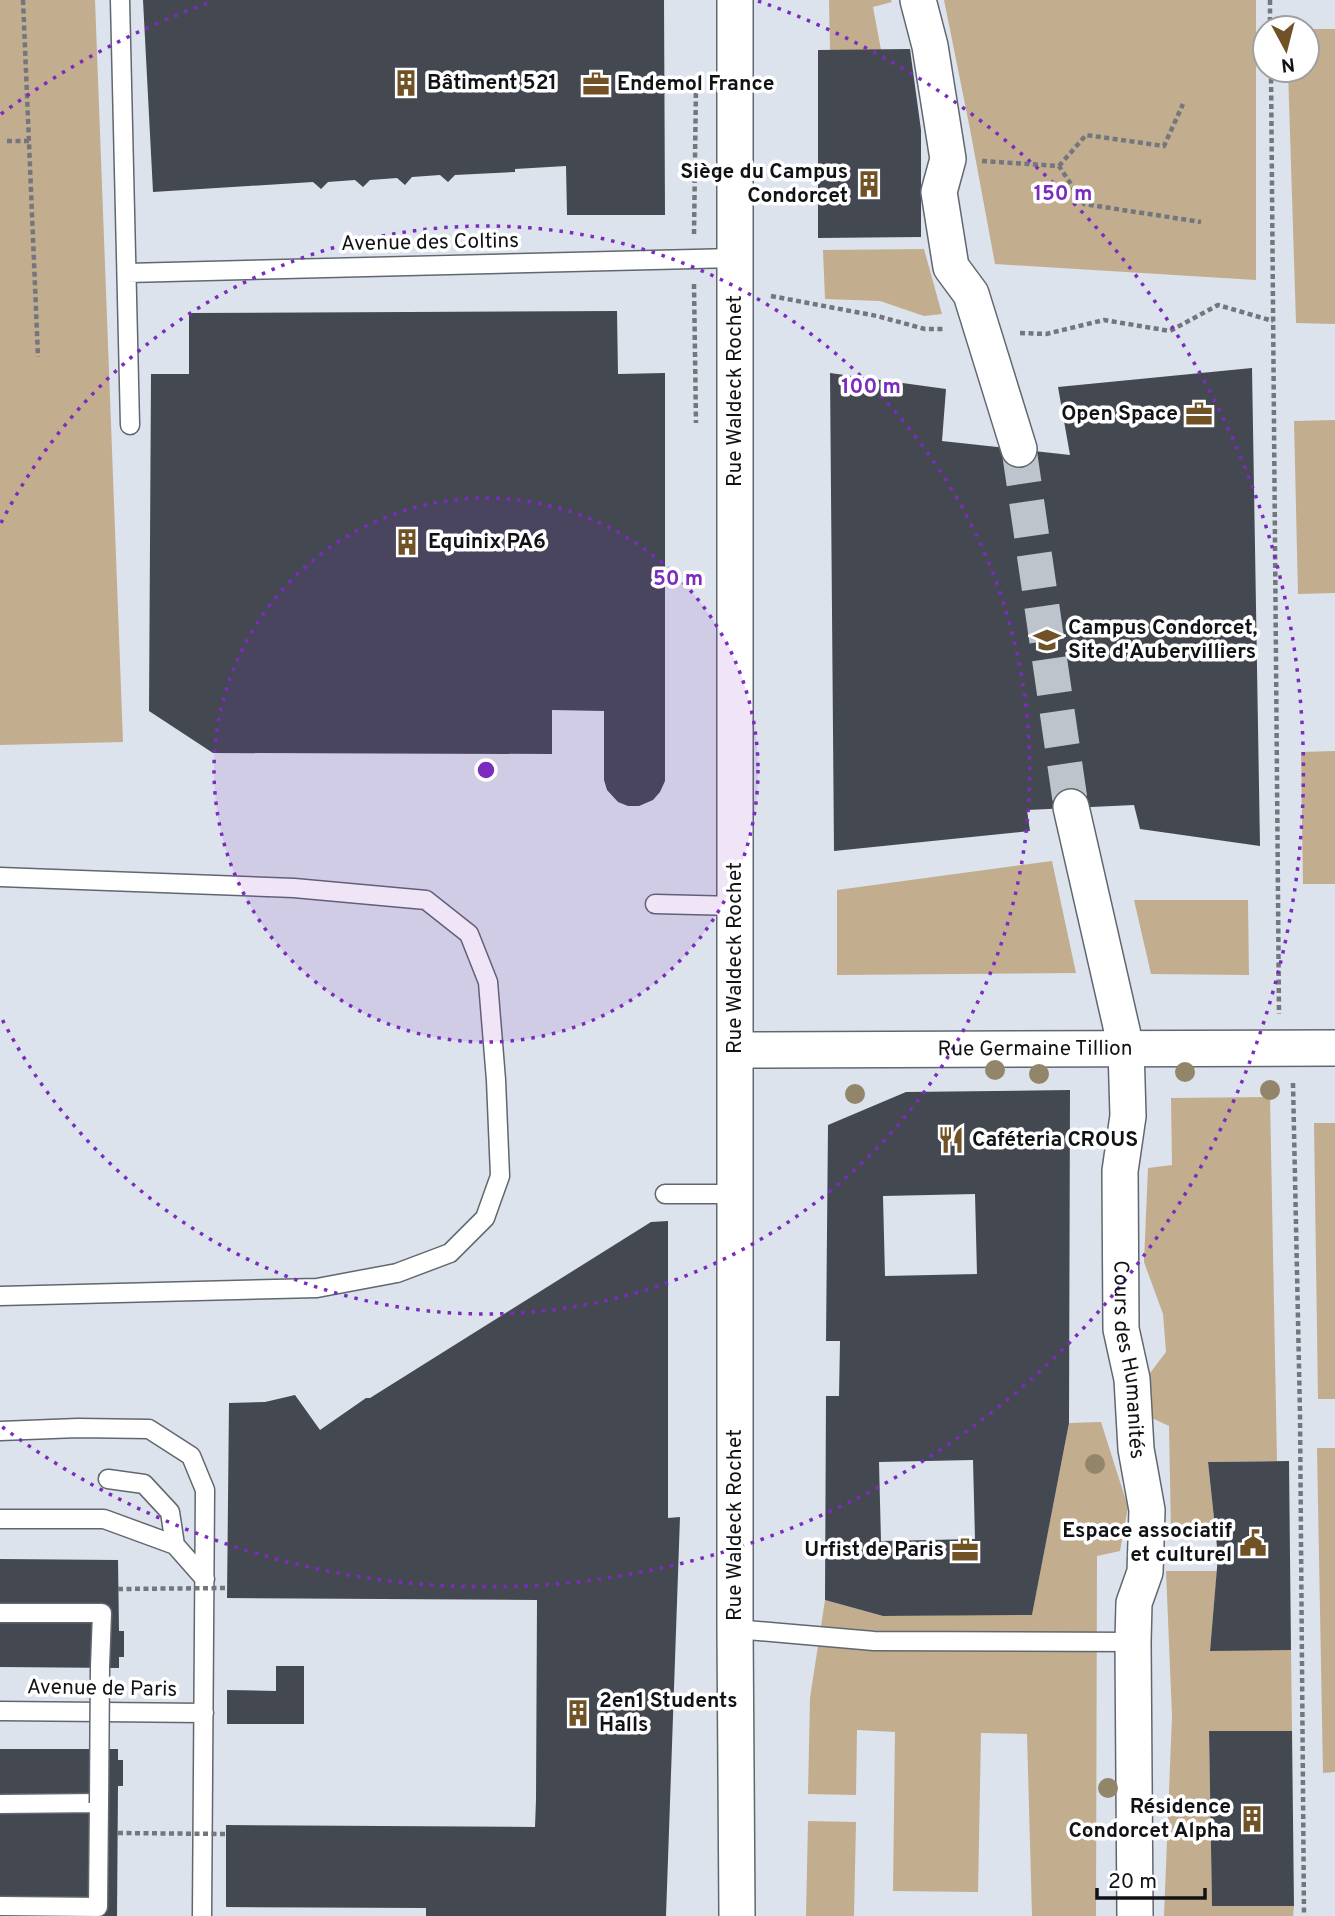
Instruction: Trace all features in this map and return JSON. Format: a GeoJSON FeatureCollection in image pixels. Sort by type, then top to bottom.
{"type":"FeatureCollection","features":[{"type":"Feature","properties":{"kind":"street","name":"Rue Waldeck Rochet"},"geometry":{"type":"LineString","coordinates":[[735,0],[737,1916]]}},
{"type":"Feature","properties":{"kind":"street"},"geometry":{"type":"LineString","coordinates":[[918,0],[930,46],[948,159],[939,192],[951,267],[971,294],[1019,449]]}},
{"type":"Feature","properties":{"kind":"street","name":"Cours des Humanités"},"geometry":{"type":"LineString","coordinates":[[1071,807],[1126,1048],[1128,1116],[1120,1171],[1121,1329],[1132,1379],[1136,1449],[1147,1510],[1145,1572],[1134,1603],[1135,1916]]}},
{"type":"Feature","properties":{"kind":"street","name":"Rue Germaine Tillion"},"geometry":{"type":"LineString","coordinates":[[736,1051],[1279,1046],[1335,1048]]}},
{"type":"Feature","properties":{"kind":"lane"},"geometry":{"type":"LineString","coordinates":[[120,0],[130,425]]}},
{"type":"Feature","properties":{"kind":"lane","name":"Avenue des Coltins"},"geometry":{"type":"LineString","coordinates":[[127,273],[735,258]]}},
{"type":"Feature","properties":{"kind":"lane"},"geometry":{"type":"LineString","coordinates":[[0,877],[294,888],[426,900],[468,934],[488,982],[500,1176],[485,1218],[450,1253],[397,1273],[317,1288],[0,1296]]}},
{"type":"Feature","properties":{"kind":"lane"},"geometry":{"type":"LineString","coordinates":[[654,904],[736,906]]}},
{"type":"Feature","properties":{"kind":"lane"},"geometry":{"type":"LineString","coordinates":[[665,1194],[735,1194]]}},
{"type":"Feature","properties":{"kind":"lane"},"geometry":{"type":"LineString","coordinates":[[0,1431],[149,1429],[191,1456],[205,1490],[202,1916]]}},
{"type":"Feature","properties":{"kind":"lane"},"geometry":{"type":"LineString","coordinates":[[108,1479],[144,1484],[170,1513],[176,1545]]}},
{"type":"Feature","properties":{"kind":"lane"},"geometry":{"type":"LineString","coordinates":[[0,1519],[104,1519],[176,1545],[205,1579]]}},
{"type":"Feature","properties":{"kind":"lane"},"geometry":{"type":"LineString","coordinates":[[0,1614],[102,1613],[98,1907],[0,1906]]}},
{"type":"Feature","properties":{"kind":"lane"},"geometry":{"type":"LineString","coordinates":[[735,1629],[874,1641],[1133,1642]]}},
{"type":"Feature","properties":{"kind":"lane","name":"Avenue de Paris"},"geometry":{"type":"LineString","coordinates":[[0,1711],[204,1713]]}},
{"type":"Feature","properties":{"kind":"lane"},"geometry":{"type":"LineString","coordinates":[[0,1804],[99,1803]]}},
{"type":"Feature","properties":{"kind":"path"},"geometry":{"type":"LineString","coordinates":[[23,0],[38,357]]}},
{"type":"Feature","properties":{"kind":"path"},"geometry":{"type":"LineString","coordinates":[[1271,84],[1279,1046],[1293,1079],[1300,1400],[1304,1916]]}},
{"type":"Feature","properties":{"kind":"path"},"geometry":{"type":"LineString","coordinates":[[1059,166],[1086,135],[1164,146],[1183,104]]}},
{"type":"Feature","properties":{"kind":"path"},"geometry":{"type":"LineString","coordinates":[[7,141],[30,141]]}},
{"type":"Feature","properties":{"kind":"path"},"geometry":{"type":"LineString","coordinates":[[948,159],[1059,166]]}},
{"type":"Feature","properties":{"kind":"path"},"geometry":{"type":"LineString","coordinates":[[1059,166],[1084,204],[1201,222]]}},
{"type":"Feature","properties":{"kind":"path"},"geometry":{"type":"LineString","coordinates":[[118,1589],[228,1588]]}},
{"type":"Feature","properties":{"kind":"path"},"geometry":{"type":"LineString","coordinates":[[118,1833],[226,1834]]}},
{"type":"Feature","properties":{"kind":"shaded area"},"geometry":{"type":"Polygon","coordinates":[[[0,0],[95,0],[123,742],[0,745],[0,0]]]}},
{"type":"Feature","properties":{"kind":"shaded area"},"geometry":{"type":"Polygon","coordinates":[[[829,0],[891,0],[892,2],[873,7],[881,50],[830,50],[829,0]]]}},
{"type":"Feature","properties":{"kind":"shaded area"},"geometry":{"type":"Polygon","coordinates":[[[944,0],[1256,0],[1256,14],[1251,14],[1251,84],[1256,84],[1256,280],[995,264],[944,0]]]}},
{"type":"Feature","properties":{"kind":"shaded area"},"geometry":{"type":"Polygon","coordinates":[[[1321,29],[1335,29],[1335,324],[1296,323],[1288,84],[1321,84],[1321,29]]]}},
{"type":"Feature","properties":{"kind":"shaded area"},"geometry":{"type":"Polygon","coordinates":[[[924,249],[942,314],[924,316],[880,301],[825,299],[823,250],[924,249]]]}},
{"type":"Feature","properties":{"kind":"shaded area"},"geometry":{"type":"Polygon","coordinates":[[[1335,420],[1335,593],[1298,594],[1294,421],[1335,420]]]}},
{"type":"Feature","properties":{"kind":"shaded area"},"geometry":{"type":"Polygon","coordinates":[[[1335,751],[1335,884],[1303,884],[1301,752],[1335,751]]]}},
{"type":"Feature","properties":{"kind":"shaded area"},"geometry":{"type":"Polygon","coordinates":[[[1052,861],[1076,973],[837,975],[837,890],[1052,861]]]}},
{"type":"Feature","properties":{"kind":"shaded area"},"geometry":{"type":"Polygon","coordinates":[[[1134,900],[1248,900],[1249,975],[1151,974],[1134,900]]]}},
{"type":"Feature","properties":{"kind":"shaded area"},"geometry":{"type":"Polygon","coordinates":[[[1270,1097],[1277,1461],[1208,1462],[1215,1529],[1171,1534],[1169,1426],[1152,1418],[1150,1373],[1166,1352],[1163,1314],[1144,1262],[1148,1168],[1172,1165],[1171,1098],[1270,1097]]]}},
{"type":"Feature","properties":{"kind":"shaded area"},"geometry":{"type":"Polygon","coordinates":[[[1314,1123],[1335,1123],[1335,1399],[1318,1399],[1314,1123]]]}},
{"type":"Feature","properties":{"kind":"shaded area"},"geometry":{"type":"Polygon","coordinates":[[[1101,1422],[1128,1507],[1120,1551],[1097,1556],[1096,1916],[1032,1916],[1027,1734],[981,1733],[978,1892],[893,1891],[895,1732],[857,1730],[856,1795],[808,1794],[810,1698],[825,1600],[883,1616],[1032,1614],[1069,1423],[1101,1422]]]}},
{"type":"Feature","properties":{"kind":"shaded area"},"geometry":{"type":"Polygon","coordinates":[[[1317,1448],[1335,1448],[1335,1772],[1323,1773],[1317,1448]]]}},
{"type":"Feature","properties":{"kind":"shaded area"},"geometry":{"type":"Polygon","coordinates":[[[1166,1571],[1217,1571],[1210,1650],[1291,1650],[1292,1731],[1209,1731],[1212,1906],[1294,1906],[1293,1916],[1164,1916],[1172,1716],[1166,1571]]]}},
{"type":"Feature","properties":{"kind":"shaded area"},"geometry":{"type":"Polygon","coordinates":[[[808,1821],[856,1822],[854,1916],[806,1916],[808,1821]]]}},
{"type":"Feature","properties":{"kind":"building","name":"Bâtiment 521"},"geometry":{"type":"Polygon","coordinates":[[[143,0],[664,0],[665,215],[567,215],[566,166],[455,175],[448,182],[440,175],[412,177],[405,185],[397,178],[370,180],[363,187],[355,180],[328,182],[321,189],[313,182],[153,192],[143,0]]]}},
{"type":"Feature","properties":{"kind":"building","name":"Siège du Campus Condorcet"},"geometry":{"type":"Polygon","coordinates":[[[910,49],[921,130],[921,237],[818,238],[818,50],[910,49]]]}},
{"type":"Feature","properties":{"kind":"building","name":"Equinix PA6"},"geometry":{"type":"Polygon","coordinates":[[[617,311],[618,374],[665,373],[665,781],[653,800],[639,806],[628,806],[618,802],[607,790],[604,780],[604,711],[552,710],[552,754],[213,753],[149,711],[151,374],[189,374],[189,313],[617,311]]]}},
{"type":"Feature","properties":{"kind":"building"},"geometry":{"type":"Polygon","coordinates":[[[1252,368],[1260,846],[1140,829],[1134,805],[1027,810],[1030,831],[834,851],[830,373],[946,389],[942,441],[1070,455],[1058,387],[1252,368]]]}},
{"type":"Feature","properties":{"kind":"building"},"geometry":{"type":"Polygon","coordinates":[[[1070,1090],[1069,1423],[1032,1615],[883,1616],[825,1600],[826,1396],[839,1396],[840,1341],[826,1341],[828,1125],[906,1092],[1070,1090]],[[975,1194],[883,1196],[885,1276],[977,1274],[975,1194]],[[973,1460],[879,1462],[881,1541],[975,1539],[973,1460]]]}},
{"type":"Feature","properties":{"kind":"building"},"geometry":{"type":"Polygon","coordinates":[[[668,1221],[668,1518],[680,1517],[666,1916],[426,1916],[426,1908],[226,1907],[226,1825],[535,1827],[536,1800],[537,1600],[227,1598],[229,1403],[265,1402],[295,1395],[320,1430],[366,1398],[370,1398],[651,1222],[668,1221]]]}},
{"type":"Feature","properties":{"kind":"building","name":"Espace associatif et culturel"},"geometry":{"type":"Polygon","coordinates":[[[1289,1461],[1291,1650],[1210,1651],[1218,1556],[1208,1462],[1289,1461]]]}},
{"type":"Feature","properties":{"kind":"building"},"geometry":{"type":"Polygon","coordinates":[[[0,1559],[118,1560],[119,1631],[124,1631],[124,1657],[119,1657],[119,1668],[0,1667],[0,1559]]]}},
{"type":"Feature","properties":{"kind":"building"},"geometry":{"type":"Polygon","coordinates":[[[276,1666],[304,1666],[304,1724],[227,1724],[227,1690],[276,1691],[276,1666]]]}},
{"type":"Feature","properties":{"kind":"building","name":"Résidence Condorcet Alpha"},"geometry":{"type":"Polygon","coordinates":[[[1209,1731],[1292,1731],[1294,1906],[1212,1906],[1209,1731]]]}},
{"type":"Feature","properties":{"kind":"building"},"geometry":{"type":"Polygon","coordinates":[[[0,1749],[118,1749],[118,1760],[123,1760],[123,1786],[118,1786],[117,1916],[0,1916],[0,1749]]]}},
{"type":"Feature","properties":{"kind":"tunnel"},"geometry":{"type":"LineString","coordinates":[[1019,449],[1071,807]]}},
{"type":"Feature","properties":{"kind":"place","name":"Bâtiment 521"},"geometry":{"type":"Point","coordinates":[406,83]}},
{"type":"Feature","properties":{"kind":"place","name":"Endemol France"},"geometry":{"type":"Point","coordinates":[596,84]}},
{"type":"Feature","properties":{"kind":"place","name":"Siège du Campus Condorcet"},"geometry":{"type":"Point","coordinates":[869,184]}},
{"type":"Feature","properties":{"kind":"place","name":"Open Space"},"geometry":{"type":"Point","coordinates":[1199,414]}},
{"type":"Feature","properties":{"kind":"place","name":"Equinix PA6"},"geometry":{"type":"Point","coordinates":[407,542]}},
{"type":"Feature","properties":{"kind":"place","name":"Campus Condorcet, Site d'Aubervilliers"},"geometry":{"type":"Point","coordinates":[1047,640]}},
{"type":"Feature","properties":{"kind":"place","name":"Caféteria CROUS"},"geometry":{"type":"Point","coordinates":[951,1140]}},
{"type":"Feature","properties":{"kind":"place","name":"Espace associatif et culturel"},"geometry":{"type":"Point","coordinates":[1253,1543]}},
{"type":"Feature","properties":{"kind":"place","name":"Urfist de Paris"},"geometry":{"type":"Point","coordinates":[965,1550]}},
{"type":"Feature","properties":{"kind":"place","name":"2en1 Students Halls"},"geometry":{"type":"Point","coordinates":[578,1713]}},
{"type":"Feature","properties":{"kind":"place","name":"Résidence Condorcet Alpha"},"geometry":{"type":"Point","coordinates":[1252,1819]}}]}
